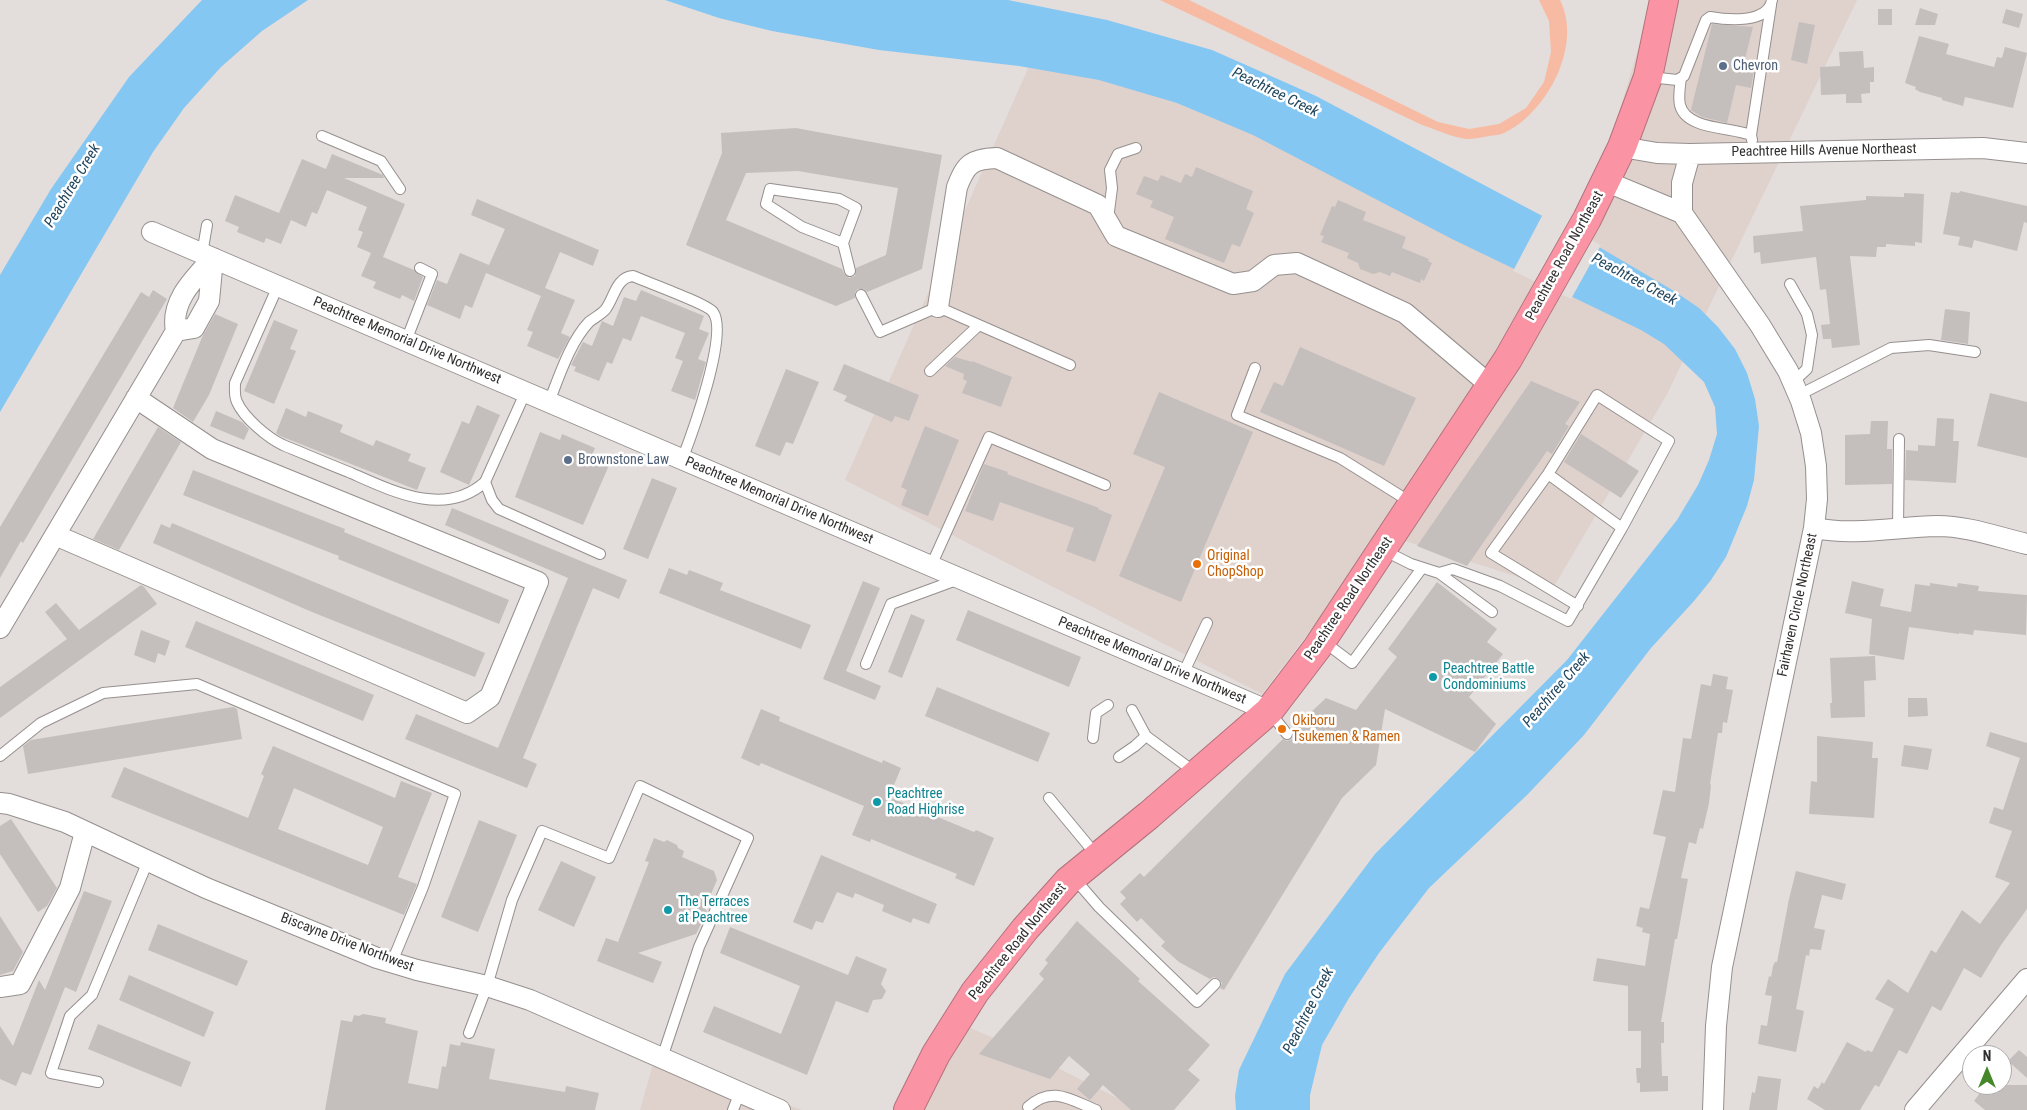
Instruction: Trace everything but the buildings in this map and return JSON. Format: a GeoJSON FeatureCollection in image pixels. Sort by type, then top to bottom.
{"type":"FeatureCollection","features":[{"type":"Feature","properties":{"kind":"highway","name":"Peachtree Road Northeast"},"geometry":{"type":"LineString","coordinates":[[908,1110],[936,1054],[975,992],[1026,929],[1073,877],[1149,815],[1269,711],[1322,641],[1508,359],[1587,219],[1622,147],[1648,77],[1664,0]]}},
{"type":"Feature","properties":{"kind":"street","name":"Peachtree Hills Avenue Northeast"},"geometry":{"type":"LineString","coordinates":[[1622,147],[1657,153],[1690,154],[1752,144],[1983,148],[2027,153]]}},
{"type":"Feature","properties":{"kind":"street"},"geometry":{"type":"LineString","coordinates":[[1605,181],[1682,213],[1682,183],[1690,154]]}},
{"type":"Feature","properties":{"kind":"street"},"geometry":{"type":"LineString","coordinates":[[938,307],[957,187],[964,170],[979,159],[997,158],[1098,205],[1116,236],[1233,284],[1253,280],[1274,265],[1297,263],[1405,313],[1491,386]]}},
{"type":"Feature","properties":{"kind":"street","name":"Fairhaven Circle Northeast"},"geometry":{"type":"LineString","coordinates":[[1682,213],[1760,325],[1796,388],[1811,433],[1816,466],[1817,499],[1814,528],[1722,967],[1716,1026],[1713,1110]]}},
{"type":"Feature","properties":{"kind":"street","name":"Peachtree Memorial Drive Northwest"},"geometry":{"type":"LineString","coordinates":[[152,232],[1269,711]]}},
{"type":"Feature","properties":{"kind":"street"},"geometry":{"type":"LineString","coordinates":[[0,628],[176,331],[194,328],[209,301],[207,256]]}},
{"type":"Feature","properties":{"kind":"street"},"geometry":{"type":"LineString","coordinates":[[55,535],[467,713],[490,697],[538,582],[212,449],[136,398]]}},
{"type":"Feature","properties":{"kind":"street"},"geometry":{"type":"LineString","coordinates":[[1814,528],[1835,532],[1938,526],[1964,528],[2027,544]]}},
{"type":"Feature","properties":{"kind":"street","name":"Biscayne Drive Northwest"},"geometry":{"type":"LineString","coordinates":[[0,803],[65,822],[206,888],[392,962],[487,986],[530,1000],[662,1058],[736,1101],[780,1110]]}},
{"type":"Feature","properties":{"kind":"street"},"geometry":{"type":"LineString","coordinates":[[0,987],[20,984],[70,888],[85,832]]}},
{"type":"Feature","properties":{"kind":"street"},"geometry":{"type":"LineString","coordinates":[[1915,1110],[2027,979]]}},
{"type":"Feature","properties":{"kind":"lane"},"geometry":{"type":"LineString","coordinates":[[1681,78],[1680,105],[1685,116],[1700,125],[1728,128],[1752,144],[1771,3]]}},
{"type":"Feature","properties":{"kind":"lane"},"geometry":{"type":"LineString","coordinates":[[1648,77],[1677,80],[1684,76],[1706,20],[1710,17],[1747,19],[1762,14],[1771,3]]}},
{"type":"Feature","properties":{"kind":"lane"},"geometry":{"type":"LineString","coordinates":[[322,136],[380,161],[400,189]]}},
{"type":"Feature","properties":{"kind":"lane"},"geometry":{"type":"LineString","coordinates":[[1108,220],[1112,188],[1110,170],[1118,154],[1136,148]]}},
{"type":"Feature","properties":{"kind":"lane"},"geometry":{"type":"LineString","coordinates":[[843,243],[802,227],[766,204],[770,189],[839,199],[856,208],[843,243],[850,270]]}},
{"type":"Feature","properties":{"kind":"lane"},"geometry":{"type":"LineString","coordinates":[[207,225],[207,256]]}},
{"type":"Feature","properties":{"kind":"lane"},"geometry":{"type":"LineString","coordinates":[[406,341],[432,274],[420,268]]}},
{"type":"Feature","properties":{"kind":"lane"},"geometry":{"type":"LineString","coordinates":[[549,402],[574,346],[589,322],[605,310],[620,282],[627,277],[633,276],[701,304],[713,311],[717,320],[718,332],[712,371],[682,460]]}},
{"type":"Feature","properties":{"kind":"lane"},"geometry":{"type":"LineString","coordinates":[[1790,284],[1807,314],[1812,335],[1808,369],[1796,388]]}},
{"type":"Feature","properties":{"kind":"lane"},"geometry":{"type":"LineString","coordinates":[[278,286],[235,383],[234,393],[237,404],[257,426],[277,442],[402,495],[434,499],[457,497],[474,492],[485,482],[526,392]]}},
{"type":"Feature","properties":{"kind":"lane"},"geometry":{"type":"LineString","coordinates":[[862,295],[880,332],[938,307],[1070,365]]}},
{"type":"Feature","properties":{"kind":"lane"},"geometry":{"type":"LineString","coordinates":[[930,371],[979,325]]}},
{"type":"Feature","properties":{"kind":"lane"},"geometry":{"type":"LineString","coordinates":[[1796,388],[1892,348],[1929,345],[1974,352]]}},
{"type":"Feature","properties":{"kind":"lane"},"geometry":{"type":"LineString","coordinates":[[1255,368],[1237,415],[1340,458],[1414,503]]}},
{"type":"Feature","properties":{"kind":"lane"},"geometry":{"type":"LineString","coordinates":[[1439,574],[1453,569],[1500,586],[1568,621],[1578,606],[1622,528],[1669,441],[1597,394],[1548,474],[1491,553],[1578,606]]}},
{"type":"Feature","properties":{"kind":"lane"},"geometry":{"type":"LineString","coordinates":[[931,566],[989,437],[1105,485]]}},
{"type":"Feature","properties":{"kind":"lane"},"geometry":{"type":"LineString","coordinates":[[1898,528],[1899,439]]}},
{"type":"Feature","properties":{"kind":"lane"},"geometry":{"type":"LineString","coordinates":[[1548,474],[1622,528]]}},
{"type":"Feature","properties":{"kind":"lane"},"geometry":{"type":"LineString","coordinates":[[485,482],[492,500],[499,509],[600,554]]}},
{"type":"Feature","properties":{"kind":"lane"},"geometry":{"type":"LineString","coordinates":[[1383,550],[1439,574],[1492,612]]}},
{"type":"Feature","properties":{"kind":"lane"},"geometry":{"type":"LineString","coordinates":[[1322,641],[1352,663],[1422,568]]}},
{"type":"Feature","properties":{"kind":"lane"},"geometry":{"type":"LineString","coordinates":[[866,664],[891,604],[960,578]]}},
{"type":"Feature","properties":{"kind":"lane"},"geometry":{"type":"LineString","coordinates":[[1183,674],[1207,623]]}},
{"type":"Feature","properties":{"kind":"lane"},"geometry":{"type":"LineString","coordinates":[[0,756],[41,723],[103,693],[197,684],[455,794],[423,887],[392,962]]}},
{"type":"Feature","properties":{"kind":"lane"},"geometry":{"type":"LineString","coordinates":[[1093,738],[1096,713],[1108,705]]}},
{"type":"Feature","properties":{"kind":"lane"},"geometry":{"type":"LineString","coordinates":[[1132,710],[1146,736],[1196,774]]}},
{"type":"Feature","properties":{"kind":"lane"},"geometry":{"type":"LineString","coordinates":[[1269,711],[1287,734]]}},
{"type":"Feature","properties":{"kind":"lane"},"geometry":{"type":"LineString","coordinates":[[1119,757],[1146,736]]}},
{"type":"Feature","properties":{"kind":"lane"},"geometry":{"type":"LineString","coordinates":[[469,1033],[487,986],[512,900],[542,831],[609,858],[640,786],[748,838],[699,947],[662,1058]]}},
{"type":"Feature","properties":{"kind":"lane"},"geometry":{"type":"LineString","coordinates":[[1049,798],[1098,857]]}},
{"type":"Feature","properties":{"kind":"lane"},"geometry":{"type":"LineString","coordinates":[[98,1082],[52,1074],[70,1016],[92,995],[148,861]]}},
{"type":"Feature","properties":{"kind":"lane"},"geometry":{"type":"LineString","coordinates":[[1073,877],[1099,907],[1197,1002],[1215,984]]}},
{"type":"Feature","properties":{"kind":"lane"},"geometry":{"type":"LineString","coordinates":[[1028,1107],[1034,1101],[1044,1096],[1056,1094],[1096,1110]]}},
{"type":"Feature","properties":{"kind":"shaded area"},"geometry":{"type":"Polygon","coordinates":[[[1160,0],[1189,0],[1438,122],[1469,129],[1499,124],[1526,108],[1544,82],[1551,52],[1549,21],[1539,0],[1560,0],[1566,18],[1567,37],[1564,57],[1557,76],[1547,94],[1534,110],[1520,123],[1504,133],[1467,139],[1422,125],[1160,0]]]}},
{"type":"Feature","properties":{"kind":"shaded area"},"geometry":{"type":"Polygon","coordinates":[[[1653,0],[1857,0],[1667,394],[1553,588],[1383,534],[1262,694],[845,480],[1047,26],[1547,275],[1595,192],[1653,0]]]}},
{"type":"Feature","properties":{"kind":"shaded area"},"geometry":{"type":"Polygon","coordinates":[[[955,1021],[1036,1057],[1141,1110],[906,1110],[955,1021]]]}},
{"type":"Feature","properties":{"kind":"shaded area"},"geometry":{"type":"Polygon","coordinates":[[[655,1057],[802,1110],[640,1110],[655,1057]]]}},
{"type":"Feature","properties":{"kind":"water","name":"Peachtree Creek"},"geometry":{"type":"Polygon","coordinates":[[[202,0],[308,0],[262,31],[221,67],[184,108],[153,152],[0,412],[0,275],[51,189],[129,77],[202,0]]]}},
{"type":"Feature","properties":{"kind":"water","name":"Peachtree Creek"},"geometry":{"type":"Polygon","coordinates":[[[665,0],[1008,0],[1107,20],[1212,50],[1316,96],[1582,237],[1674,291],[1699,308],[1718,327],[1735,349],[1747,373],[1755,399],[1759,426],[1754,480],[1747,506],[1726,557],[1711,580],[1651,648],[1584,735],[1528,794],[1429,888],[1379,953],[1349,998],[1322,1045],[1310,1095],[1310,1110],[1236,1110],[1235,1096],[1239,1070],[1285,974],[1375,854],[1567,660],[1677,520],[1698,485],[1709,460],[1717,434],[1715,407],[1704,382],[1664,344],[1641,330],[1452,239],[1253,135],[1177,103],[1099,80],[1019,66],[879,50],[772,31],[719,18],[665,0]]]}},
{"type":"Feature","properties":{"kind":"pier"},"geometry":{"type":"Polygon","coordinates":[[[1543,214],[1601,245],[1571,299],[1513,271],[1543,214]]]}},
{"type":"Feature","properties":{"kind":"place","name":"Chevron"},"geometry":{"type":"Point","coordinates":[1723,66]}},
{"type":"Feature","properties":{"kind":"place","name":"Brownstone Law"},"geometry":{"type":"Point","coordinates":[568,460]}},
{"type":"Feature","properties":{"kind":"place","name":"Original ChopShop"},"geometry":{"type":"Point","coordinates":[1197,564]}},
{"type":"Feature","properties":{"kind":"place","name":"Peachtree Battle Condominiums"},"geometry":{"type":"Point","coordinates":[1433,677]}},
{"type":"Feature","properties":{"kind":"place","name":"Okiboru Tsukemen & Ramen"},"geometry":{"type":"Point","coordinates":[1282,729]}},
{"type":"Feature","properties":{"kind":"place","name":"Peachtree Road Highrise"},"geometry":{"type":"Point","coordinates":[877,802]}},
{"type":"Feature","properties":{"kind":"place","name":"The Terraces at Peachtree"},"geometry":{"type":"Point","coordinates":[668,910]}}]}
